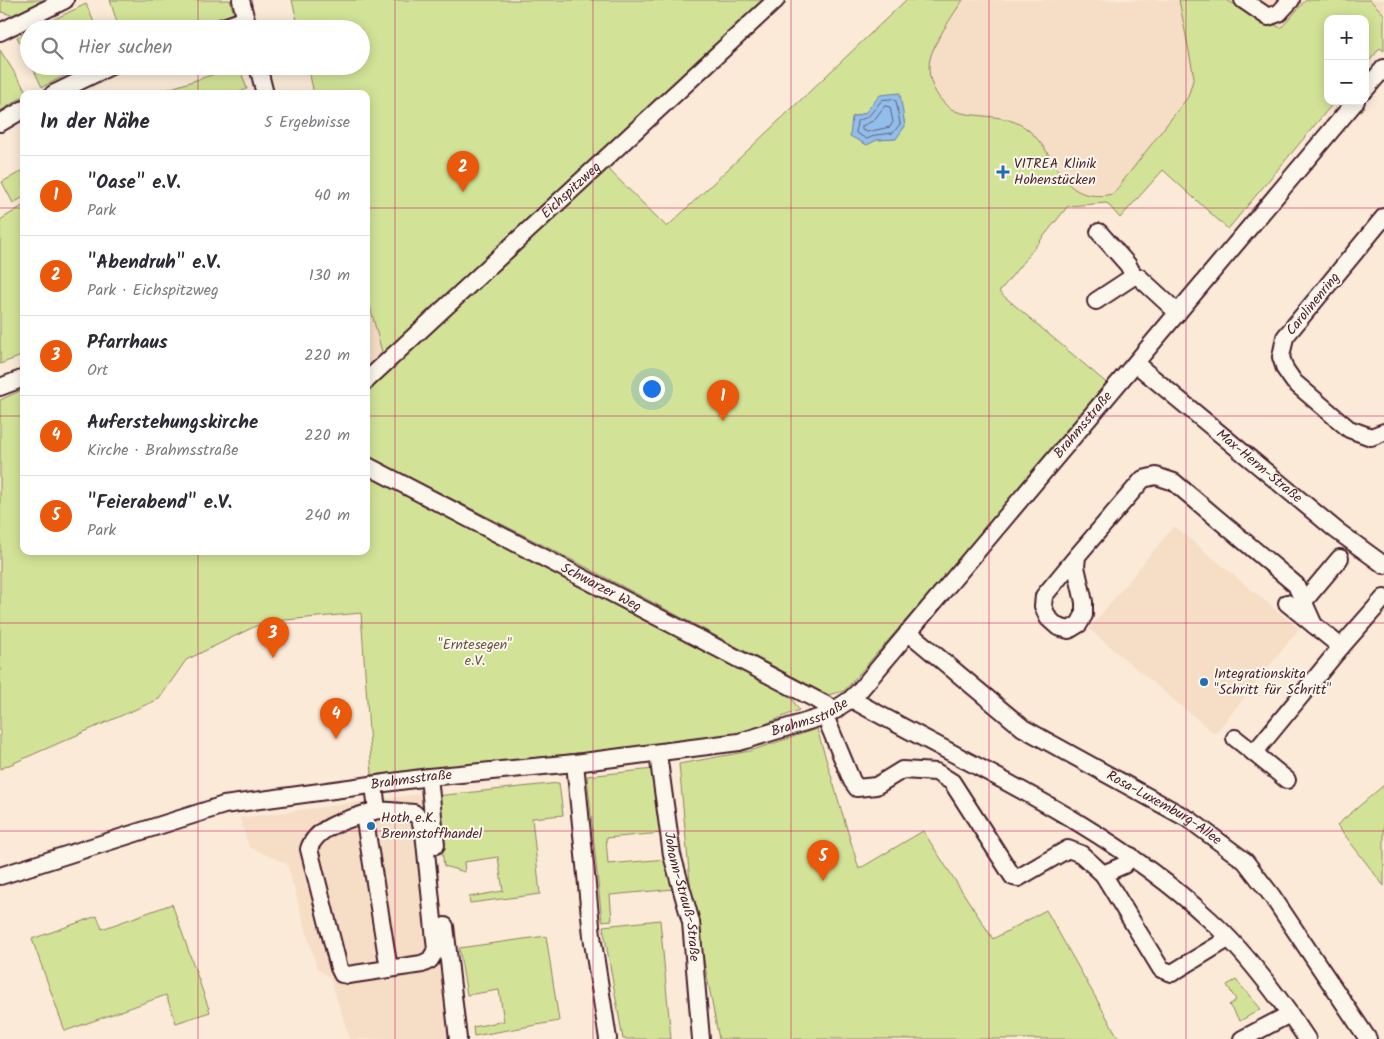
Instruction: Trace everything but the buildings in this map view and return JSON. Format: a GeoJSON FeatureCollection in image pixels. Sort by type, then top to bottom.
{"type":"FeatureCollection","features":[{"type":"Feature","properties":{"kind":"street"},"geometry":{"type":"LineString","coordinates":[[24,20],[65,0]]}},
{"type":"Feature","properties":{"kind":"street"},"geometry":{"type":"LineString","coordinates":[[241,0],[246,20]]}},
{"type":"Feature","properties":{"kind":"street","name":"Eichspitzweg"},"geometry":{"type":"LineString","coordinates":[[370,377],[776,0]]}},
{"type":"Feature","properties":{"kind":"street"},"geometry":{"type":"LineString","coordinates":[[1243,0],[1268,17],[1279,13],[1291,0]]}},
{"type":"Feature","properties":{"kind":"street"},"geometry":{"type":"LineString","coordinates":[[0,32],[20,22]]}},
{"type":"Feature","properties":{"kind":"street"},"geometry":{"type":"LineString","coordinates":[[1369,85],[1384,68]]}},
{"type":"Feature","properties":{"kind":"street"},"geometry":{"type":"LineString","coordinates":[[61,90],[92,75]]}},
{"type":"Feature","properties":{"kind":"street"},"geometry":{"type":"LineString","coordinates":[[260,75],[264,90]]}},
{"type":"Feature","properties":{"kind":"street","name":"Brahmsstraße"},"geometry":{"type":"LineString","coordinates":[[0,876],[224,805],[429,777],[575,764],[753,740],[830,713],[851,699],[1136,364],[1353,105]]}},
{"type":"Feature","properties":{"kind":"street"},"geometry":{"type":"LineString","coordinates":[[0,123],[20,111]]}},
{"type":"Feature","properties":{"kind":"street","name":"Carolinenring"},"geometry":{"type":"LineString","coordinates":[[1384,217],[1285,337],[1280,357],[1285,369],[1294,382],[1349,429],[1371,437],[1384,432]]}},
{"type":"Feature","properties":{"kind":"street"},"geometry":{"type":"LineString","coordinates":[[1099,232],[1128,265],[1134,276],[1139,277],[1178,313]]}},
{"type":"Feature","properties":{"kind":"street"},"geometry":{"type":"LineString","coordinates":[[1096,301],[1134,276]]}},
{"type":"Feature","properties":{"kind":"street","name":"Max-Herm-Straße"},"geometry":{"type":"LineString","coordinates":[[1136,364],[1336,530],[1384,565]]}},
{"type":"Feature","properties":{"kind":"street"},"geometry":{"type":"LineString","coordinates":[[0,388],[20,380]]}},
{"type":"Feature","properties":{"kind":"street","name":"Schwarzer Weg"},"geometry":{"type":"LineString","coordinates":[[370,467],[830,713]]}},
{"type":"Feature","properties":{"kind":"street"},"geometry":{"type":"LineString","coordinates":[[1077,556],[1143,478],[1156,476],[1174,482],[1296,585],[1314,625]]}},
{"type":"Feature","properties":{"kind":"street"},"geometry":{"type":"LineString","coordinates":[[1304,601],[1340,558]]}},
{"type":"Feature","properties":{"kind":"street"},"geometry":{"type":"LineString","coordinates":[[1254,753],[1384,598]]}},
{"type":"Feature","properties":{"kind":"street"},"geometry":{"type":"LineString","coordinates":[[1287,603],[1341,647]]}},
{"type":"Feature","properties":{"kind":"street","name":"Rosa-Luxemburg-Allee"},"geometry":{"type":"LineString","coordinates":[[908,632],[1023,728],[1190,820],[1240,856],[1264,884],[1368,1039]]}},
{"type":"Feature","properties":{"kind":"street"},"geometry":{"type":"LineString","coordinates":[[851,699],[1060,811],[1131,856],[1171,886],[1211,920],[1290,1014],[1307,1039]]}},
{"type":"Feature","properties":{"kind":"street"},"geometry":{"type":"LineString","coordinates":[[830,713],[848,772],[857,788],[876,786],[902,770],[936,772],[952,782],[1013,877],[1018,878],[1068,849],[1081,854],[1102,874],[1161,969],[1172,973],[1228,939]]}},
{"type":"Feature","properties":{"kind":"street"},"geometry":{"type":"LineString","coordinates":[[1235,738],[1287,780]]}},
{"type":"Feature","properties":{"kind":"street","name":"Johann-Strauß-Straße"},"geometry":{"type":"LineString","coordinates":[[658,754],[672,856],[691,922],[701,1039]]}},
{"type":"Feature","properties":{"kind":"street"},"geometry":{"type":"LineString","coordinates":[[575,764],[592,936],[608,1039]]}},
{"type":"Feature","properties":{"kind":"street"},"geometry":{"type":"LineString","coordinates":[[429,777],[457,1034]]}},
{"type":"Feature","properties":{"kind":"street"},"geometry":{"type":"LineString","coordinates":[[374,785],[371,812],[389,969]]}},
{"type":"Feature","properties":{"kind":"street"},"geometry":{"type":"LineString","coordinates":[[371,812],[414,813],[422,824],[436,945],[433,956],[426,962],[389,969],[348,975],[342,974],[309,849],[311,841],[326,829],[371,812]]}},
{"type":"Feature","properties":{"kind":"street"},"geometry":{"type":"LineString","coordinates":[[1102,874],[1124,865],[1131,856]]}},
{"type":"Feature","properties":{"kind":"street"},"geometry":{"type":"LineString","coordinates":[[1242,1039],[1266,1033],[1290,1014]]}},
{"type":"Feature","properties":{"kind":"shaded area","name":"VITREA Klinik Hohenstücken"},"geometry":{"type":"Polygon","coordinates":[[[906,0],[1306,0],[1122,202],[1068,206],[999,291],[820,141],[883,23],[906,0]]]}},
{"type":"Feature","properties":{"kind":"shaded area"},"geometry":{"type":"Polygon","coordinates":[[[1370,0],[1384,0],[1384,14],[1370,0]]]}},
{"type":"Feature","properties":{"kind":"shaded area"},"geometry":{"type":"Polygon","coordinates":[[[370,306],[383,356],[370,369],[370,306]]]}},
{"type":"Feature","properties":{"kind":"shaded area","name":"Integrationskita \"Schritt für Schritt\""},"geometry":{"type":"Polygon","coordinates":[[[1174,526],[1299,629],[1215,734],[1089,629],[1174,526]]]}},
{"type":"Feature","properties":{"kind":"shaded area"},"geometry":{"type":"Polygon","coordinates":[[[426,793],[453,1036],[439,1039],[350,1039],[330,978],[317,968],[287,864],[249,847],[240,818],[426,793]]]}},
{"type":"Feature","properties":{"kind":"green space"},"geometry":{"type":"Polygon","coordinates":[[[1,0],[44,0],[12,15],[1,12],[1,0]]]}},
{"type":"Feature","properties":{"kind":"green space"},"geometry":{"type":"Polygon","coordinates":[[[110,0],[230,0],[234,14],[216,20],[116,20],[110,0]]]}},
{"type":"Feature","properties":{"kind":"green space"},"geometry":{"type":"Polygon","coordinates":[[[292,0],[769,0],[383,356],[370,306],[370,90],[313,90],[310,75],[370,75],[370,20],[297,20],[292,0]]]}},
{"type":"Feature","properties":{"kind":"green space"},"geometry":{"type":"Polygon","coordinates":[[[906,0],[963,0],[939,37],[930,59],[929,67],[932,84],[941,100],[947,106],[962,113],[1004,119],[1019,124],[1038,140],[1070,185],[1081,192],[1095,195],[1113,194],[1188,97],[1194,77],[1179,0],[1226,0],[1281,28],[1306,0],[1370,0],[1384,14],[1384,51],[1380,48],[1369,61],[1369,15],[1324,15],[1324,105],[1332,105],[1228,229],[1163,170],[1120,218],[1107,203],[1068,206],[999,292],[1110,386],[844,691],[828,695],[584,566],[370,457],[370,382],[604,165],[667,227],[906,0]],[[902,111],[865,113],[852,117],[876,140],[895,139],[905,126],[902,111]]]}},
{"type":"Feature","properties":{"kind":"green space"},"geometry":{"type":"Polygon","coordinates":[[[86,4],[93,20],[53,20],[86,4]]]}},
{"type":"Feature","properties":{"kind":"green space"},"geometry":{"type":"Polygon","coordinates":[[[0,50],[25,90],[20,90],[20,98],[0,111],[0,50]]]}},
{"type":"Feature","properties":{"kind":"green space"},"geometry":{"type":"Polygon","coordinates":[[[36,75],[67,75],[42,87],[36,75]]]}},
{"type":"Feature","properties":{"kind":"green space"},"geometry":{"type":"Polygon","coordinates":[[[211,75],[242,75],[247,89],[245,90],[165,90],[211,75]]]}},
{"type":"Feature","properties":{"kind":"green space"},"geometry":{"type":"Polygon","coordinates":[[[20,172],[20,199],[13,203],[2,182],[20,172]]]}},
{"type":"Feature","properties":{"kind":"green space"},"geometry":{"type":"Polygon","coordinates":[[[20,208],[20,356],[0,364],[0,220],[20,208]]]}},
{"type":"Feature","properties":{"kind":"green space","name":"\"Erntesegen\" e.V."},"geometry":{"type":"Polygon","coordinates":[[[20,391],[20,555],[370,555],[370,473],[789,694],[799,710],[746,732],[701,740],[372,775],[361,613],[264,622],[186,660],[159,699],[0,769],[0,400],[20,391]]]}},
{"type":"Feature","properties":{"kind":"green space"},"geometry":{"type":"Polygon","coordinates":[[[817,729],[859,869],[923,831],[993,939],[1046,910],[1119,1039],[719,1039],[691,893],[679,764],[750,751],[817,729]]]}},
{"type":"Feature","properties":{"kind":"green space"},"geometry":{"type":"Polygon","coordinates":[[[654,769],[662,833],[606,838],[608,864],[667,859],[674,889],[610,895],[612,920],[602,921],[587,776],[654,769]]]}},
{"type":"Feature","properties":{"kind":"green space"},"geometry":{"type":"Polygon","coordinates":[[[559,783],[563,815],[532,818],[540,894],[470,903],[469,897],[503,891],[498,857],[464,862],[465,872],[444,866],[436,796],[559,783]]]}},
{"type":"Feature","properties":{"kind":"green space"},"geometry":{"type":"Polygon","coordinates":[[[1384,785],[1384,886],[1337,825],[1384,785]]]}},
{"type":"Feature","properties":{"kind":"green space"},"geometry":{"type":"Polygon","coordinates":[[[172,904],[210,1012],[176,1023],[166,995],[65,1031],[32,939],[97,916],[102,929],[172,904]]]}},
{"type":"Feature","properties":{"kind":"green space"},"geometry":{"type":"Polygon","coordinates":[[[660,920],[671,1039],[623,1039],[603,926],[660,920]]]}},
{"type":"Feature","properties":{"kind":"green space"},"geometry":{"type":"Polygon","coordinates":[[[546,936],[559,1021],[474,1036],[473,1027],[504,1021],[499,990],[467,995],[459,948],[546,936]]]}},
{"type":"Feature","properties":{"kind":"green space"},"geometry":{"type":"Polygon","coordinates":[[[1236,980],[1261,1009],[1240,1021],[1229,1005],[1236,1000],[1227,985],[1236,980]]]}},
{"type":"Feature","properties":{"kind":"water"},"geometry":{"type":"Polygon","coordinates":[[[900,93],[905,126],[896,139],[877,140],[867,145],[850,136],[852,117],[865,113],[880,95],[900,93]]]}},
{"type":"Feature","properties":{"kind":"place","name":"VITREA Klinik Hohenstücken"},"geometry":{"type":"Point","coordinates":[1003,172]}},
{"type":"Feature","properties":{"kind":"place","name":"\"Abendruh\" e.V."},"geometry":{"type":"Point","coordinates":[463,192]}},
{"type":"Feature","properties":{"kind":"place","name":"\"Oase\" e.V."},"geometry":{"type":"Point","coordinates":[723,421]}},
{"type":"Feature","properties":{"kind":"place","name":"Pfarrhaus"},"geometry":{"type":"Point","coordinates":[273,658]}},
{"type":"Feature","properties":{"kind":"place","name":"Integrationskita \"Schritt für Schritt\""},"geometry":{"type":"Point","coordinates":[1204,682]}},
{"type":"Feature","properties":{"kind":"place","name":"Auferstehungskirche"},"geometry":{"type":"Point","coordinates":[336,739]}},
{"type":"Feature","properties":{"kind":"place","name":"Hoth e.K. Brennstoffhandel"},"geometry":{"type":"Point","coordinates":[371,826]}},
{"type":"Feature","properties":{"kind":"place","name":"\"Feierabend\" e.V."},"geometry":{"type":"Point","coordinates":[823,881]}}]}
